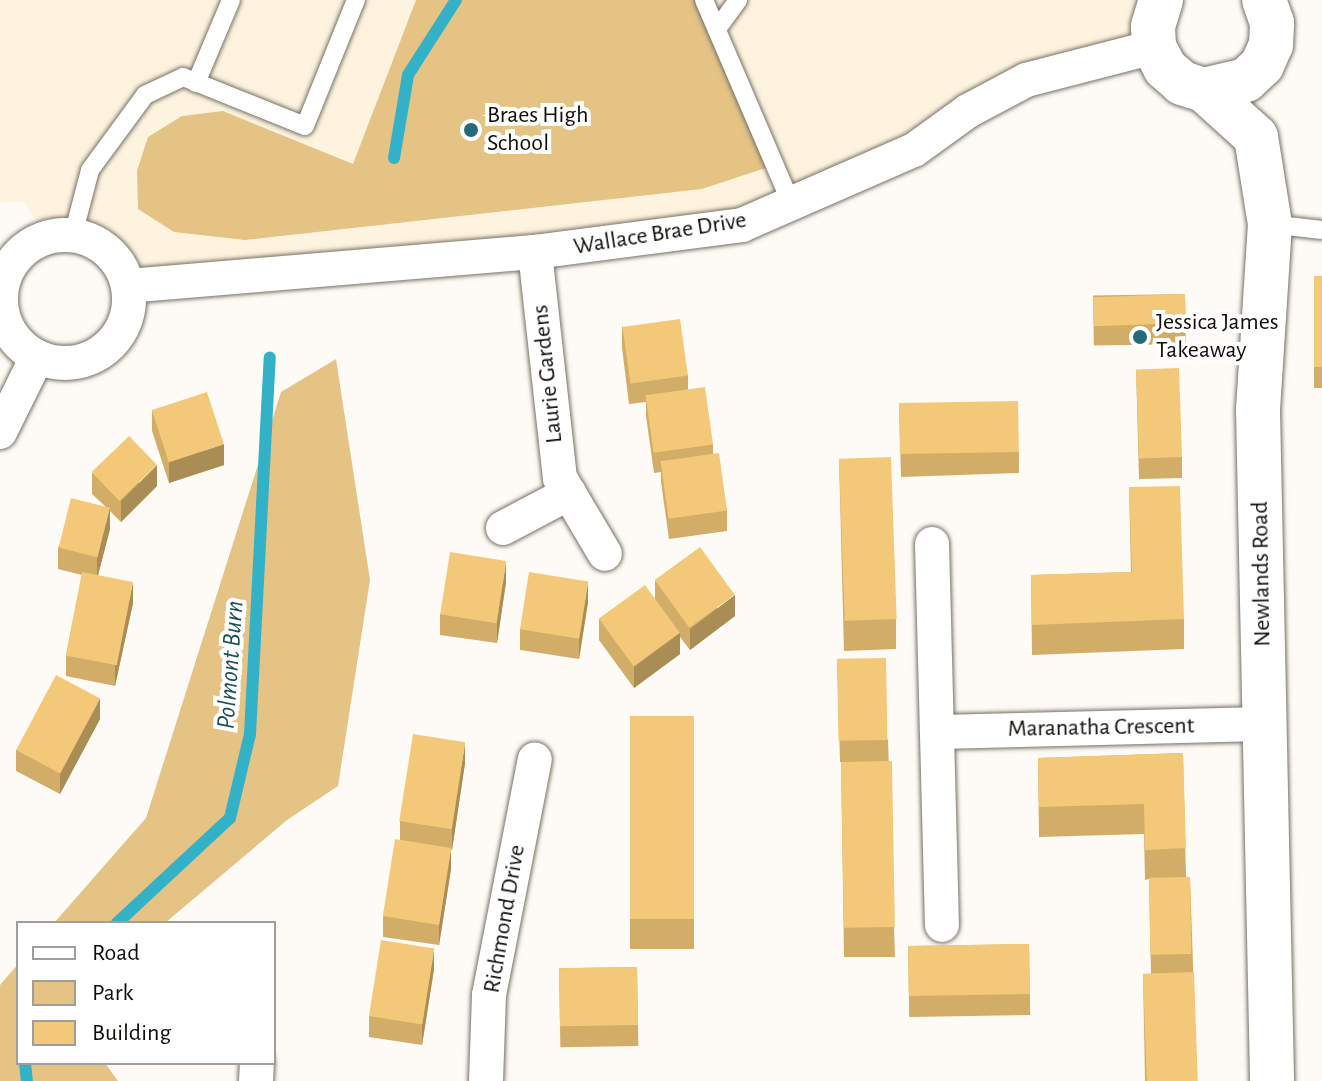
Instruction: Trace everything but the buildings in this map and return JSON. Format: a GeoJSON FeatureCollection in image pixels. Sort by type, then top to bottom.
{"type":"FeatureCollection","features":[{"type":"Feature","properties":{"kind":"main road"},"geometry":{"type":"LineString","coordinates":[[1154,47],[1153,27],[1161,0]]}},
{"type":"Feature","properties":{"kind":"main road"},"geometry":{"type":"LineString","coordinates":[[1204,90],[1246,80],[1262,65],[1271,45],[1272,23],[1264,0]]}},
{"type":"Feature","properties":{"kind":"main road","name":"Newlands Road"},"geometry":{"type":"LineString","coordinates":[[1154,47],[1165,68],[1182,83],[1204,90],[1256,137],[1270,224],[1258,410],[1272,1081]]}},
{"type":"Feature","properties":{"kind":"street","name":"Wallace Brae Drive"},"geometry":{"type":"LineString","coordinates":[[128,286],[535,252],[742,225],[914,150],[968,111],[1026,80],[1154,47]]}},
{"type":"Feature","properties":{"kind":"street"},"geometry":{"type":"LineString","coordinates":[[73,235],[104,249],[128,286],[125,321],[105,349],[71,363],[37,357],[9,330],[2,286],[18,256],[30,246],[49,237],[73,235]]}},
{"type":"Feature","properties":{"kind":"street","name":"Laurie Gardens"},"geometry":{"type":"LineString","coordinates":[[535,252],[560,478],[605,554]]}},
{"type":"Feature","properties":{"kind":"street"},"geometry":{"type":"LineString","coordinates":[[0,432],[37,357]]}},
{"type":"Feature","properties":{"kind":"street"},"geometry":{"type":"LineString","coordinates":[[503,528],[569,493]]}},
{"type":"Feature","properties":{"kind":"street"},"geometry":{"type":"LineString","coordinates":[[932,544],[942,925]]}},
{"type":"Feature","properties":{"kind":"street","name":"Maranatha Crescent"},"geometry":{"type":"LineString","coordinates":[[937,732],[1265,724]]}},
{"type":"Feature","properties":{"kind":"street","name":"Richmond Drive"},"geometry":{"type":"LineString","coordinates":[[486,1081],[489,995],[535,759]]}},
{"type":"Feature","properties":{"kind":"lane"},"geometry":{"type":"LineString","coordinates":[[196,83],[231,0]]}},
{"type":"Feature","properties":{"kind":"lane"},"geometry":{"type":"LineString","coordinates":[[73,235],[90,170],[145,95],[183,77],[305,126],[356,0]]}},
{"type":"Feature","properties":{"kind":"lane"},"geometry":{"type":"LineString","coordinates":[[704,0],[792,205]]}},
{"type":"Feature","properties":{"kind":"lane"},"geometry":{"type":"LineString","coordinates":[[717,29],[738,0]]}},
{"type":"Feature","properties":{"kind":"lane"},"geometry":{"type":"LineString","coordinates":[[1270,224],[1322,230]]}},
{"type":"Feature","properties":{"kind":"shaded area","name":"Braes High School"},"geometry":{"type":"Polygon","coordinates":[[[0,0],[1161,0],[1153,26],[1026,80],[742,225],[128,286],[104,249],[73,235],[49,237],[22,201],[0,203],[0,0]]]}},
{"type":"Feature","properties":{"kind":"green space"},"geometry":{"type":"Polygon","coordinates":[[[416,0],[704,0],[775,165],[702,189],[245,240],[174,232],[138,209],[137,171],[148,137],[182,116],[223,111],[353,164],[416,0]]]}},
{"type":"Feature","properties":{"kind":"green space"},"geometry":{"type":"Polygon","coordinates":[[[336,359],[370,580],[338,786],[287,820],[167,921],[56,921],[146,818],[281,392],[336,359]]]}},
{"type":"Feature","properties":{"kind":"green space"},"geometry":{"type":"Polygon","coordinates":[[[16,966],[16,1065],[106,1065],[118,1081],[0,1081],[0,985],[16,966]]]}},
{"type":"Feature","properties":{"kind":"waterway","name":"Polmont Burn"},"geometry":{"type":"LineString","coordinates":[[394,158],[408,75],[456,0]]}},
{"type":"Feature","properties":{"kind":"waterway","name":"Polmont Burn"},"geometry":{"type":"LineString","coordinates":[[119,921],[230,818],[250,734],[270,358]]}},
{"type":"Feature","properties":{"kind":"waterway","name":"Polmont Burn"},"geometry":{"type":"LineString","coordinates":[[25,1065],[27,1081]]}},
{"type":"Feature","properties":{"kind":"place","name":"Braes High School"},"geometry":{"type":"Point","coordinates":[471,130]}},
{"type":"Feature","properties":{"kind":"place","name":"Jessica James Takeaway"},"geometry":{"type":"Point","coordinates":[1140,337]}}]}
